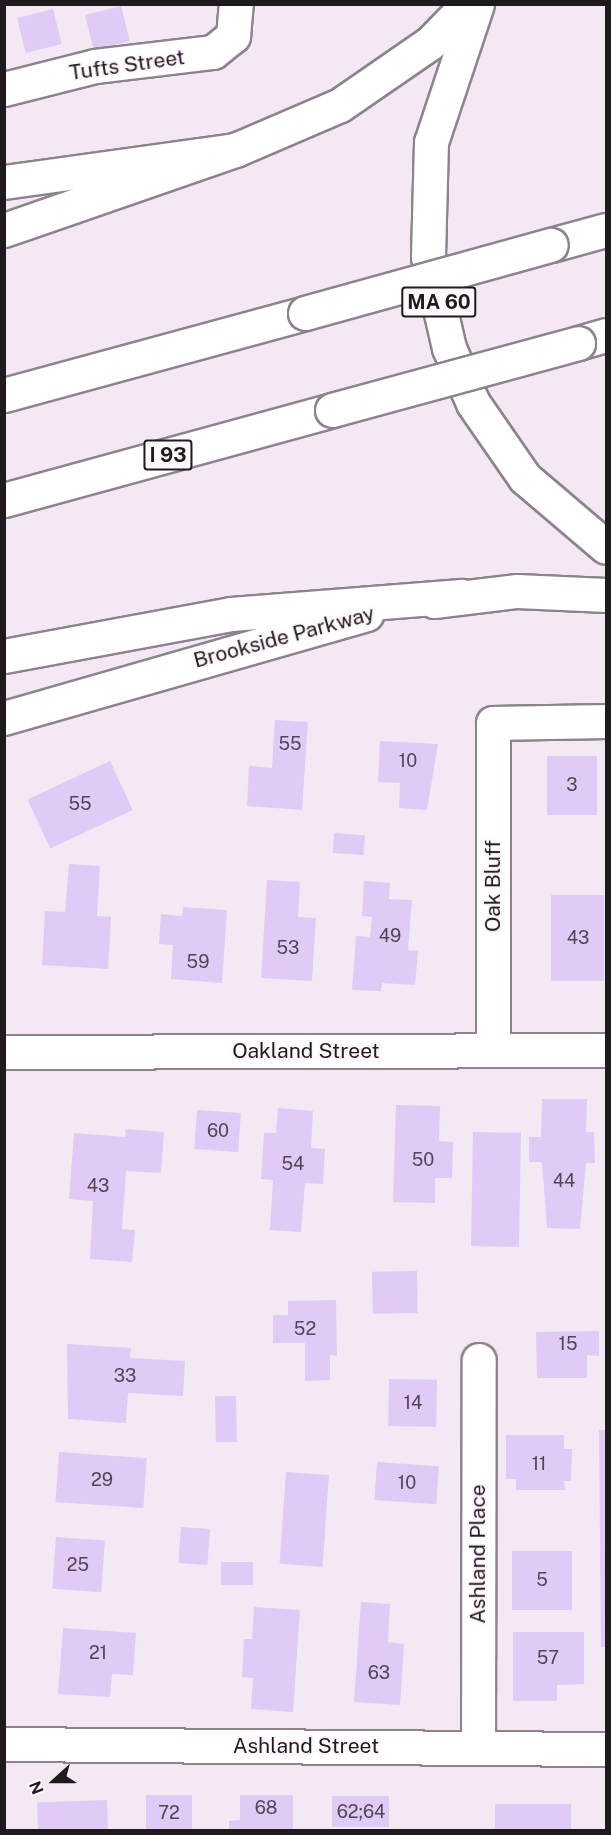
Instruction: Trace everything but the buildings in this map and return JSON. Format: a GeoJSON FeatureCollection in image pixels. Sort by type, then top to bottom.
{"type":"FeatureCollection","features":[{"type":"Feature","properties":{"kind":"main road"},"geometry":{"type":"LineString","coordinates":[[4,230],[235,150],[340,105],[430,43],[468,4]]}},
{"type":"Feature","properties":{"kind":"main road","name":"MA 60"},"geometry":{"type":"LineString","coordinates":[[477,4],[430,142],[428,256],[449,348],[473,403],[525,478],[606,547]]}},
{"type":"Feature","properties":{"kind":"main road","name":"Tufts Street"},"geometry":{"type":"LineString","coordinates":[[4,89],[95,66],[213,52],[230,42],[236,15]]}},
{"type":"Feature","properties":{"kind":"main road"},"geometry":{"type":"LineString","coordinates":[[4,183],[235,150]]}},
{"type":"Feature","properties":{"kind":"main road"},"geometry":{"type":"LineString","coordinates":[[4,395],[606,230]]}},
{"type":"Feature","properties":{"kind":"main road","name":"I 93"},"geometry":{"type":"LineString","coordinates":[[4,500],[592,339]]}},
{"type":"Feature","properties":{"kind":"main road","name":"Brookside Parkway"},"geometry":{"type":"LineString","coordinates":[[4,718],[334,620],[462,597],[518,591],[606,595]]}},
{"type":"Feature","properties":{"kind":"main road"},"geometry":{"type":"LineString","coordinates":[[4,656],[231,614],[462,597]]}},
{"type":"Feature","properties":{"kind":"main road","name":"Oak Bluff"},"geometry":{"type":"LineString","coordinates":[[493,1050],[494,723],[606,721]]}},
{"type":"Feature","properties":{"kind":"main road","name":"Oakland Street"},"geometry":{"type":"LineString","coordinates":[[4,1052],[606,1050]]}},
{"type":"Feature","properties":{"kind":"main road","name":"Ashland Place"},"geometry":{"type":"LineString","coordinates":[[478,1748],[479,1360]]}},
{"type":"Feature","properties":{"kind":"main road","name":"Ashland Street"},"geometry":{"type":"LineString","coordinates":[[4,1744],[606,1749]]}}]}
